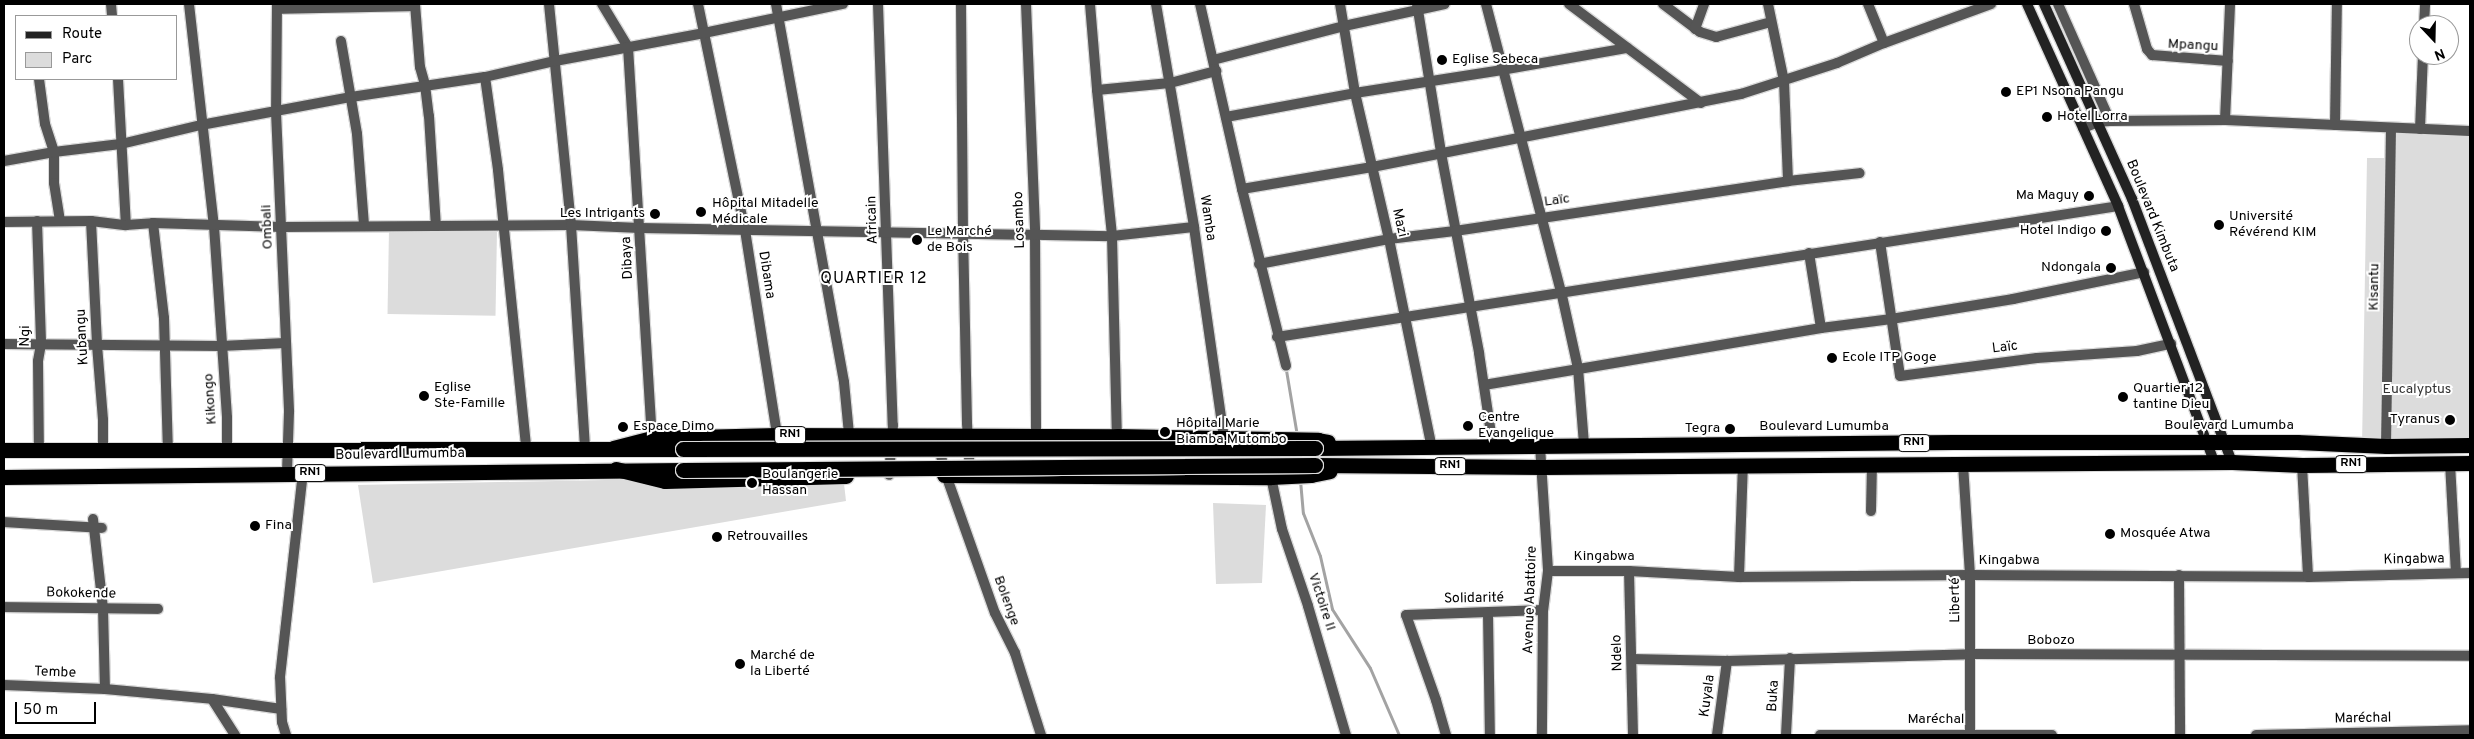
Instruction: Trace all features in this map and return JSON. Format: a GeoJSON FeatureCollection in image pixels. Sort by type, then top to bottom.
{"type":"FeatureCollection","features":[{"type":"Feature","properties":{"kind":"highway","name":"RN1"},"geometry":{"type":"LineString","coordinates":[[614,448],[652,438],[778,434],[1290,439],[1311,444]]}},
{"type":"Feature","properties":{"kind":"highway","name":"Boulevard Lumumba"},"geometry":{"type":"LineString","coordinates":[[1311,444],[1358,448],[2208,442],[2342,442],[2386,446],[2470,445]]}},
{"type":"Feature","properties":{"kind":"highway"},"geometry":{"type":"LineString","coordinates":[[614,448],[1311,444]]}},
{"type":"Feature","properties":{"kind":"highway","name":"Boulevard Lumumba"},"geometry":{"type":"LineString","coordinates":[[4,450],[168,452],[614,448]]}},
{"type":"Feature","properties":{"kind":"highway","name":"RN1"},"geometry":{"type":"LineString","coordinates":[[616,469],[665,480],[889,475],[1271,477],[1292,476],[1313,470],[1358,465],[1542,467],[1743,464],[2232,462],[2302,465],[2470,463]]}},
{"type":"Feature","properties":{"kind":"highway","name":"Boulevard Lumumba"},"geometry":{"type":"LineString","coordinates":[[4,477],[616,469]]}},
{"type":"Feature","properties":{"kind":"highway"},"geometry":{"type":"LineString","coordinates":[[616,469],[1313,470]]}},
{"type":"Feature","properties":{"kind":"street","name":"Kikongo"},"geometry":{"type":"LineString","coordinates":[[189,4],[201,125],[214,226],[227,418],[227,450]]}},
{"type":"Feature","properties":{"kind":"street"},"geometry":{"type":"LineString","coordinates":[[549,4],[571,225],[585,448]]}},
{"type":"Feature","properties":{"kind":"street"},"geometry":{"type":"LineString","coordinates":[[602,4],[628,47]]}},
{"type":"Feature","properties":{"kind":"street","name":"Dibama"},"geometry":{"type":"LineString","coordinates":[[698,4],[745,230],[778,434]]}},
{"type":"Feature","properties":{"kind":"street"},"geometry":{"type":"LineString","coordinates":[[776,4],[844,382],[849,434]]}},
{"type":"Feature","properties":{"kind":"street"},"geometry":{"type":"LineString","coordinates":[[4,161],[54,152],[121,144],[201,125],[351,97],[485,77],[554,61],[704,33],[778,16],[843,4]]}},
{"type":"Feature","properties":{"kind":"street","name":"Africain"},"geometry":{"type":"LineString","coordinates":[[878,4],[887,230],[892,435],[889,475]]}},
{"type":"Feature","properties":{"kind":"street"},"geometry":{"type":"LineString","coordinates":[[962,4],[963,232],[970,476]]}},
{"type":"Feature","properties":{"kind":"street","name":"Losambo"},"geometry":{"type":"LineString","coordinates":[[1026,4],[1035,234],[1036,436]]}},
{"type":"Feature","properties":{"kind":"street"},"geometry":{"type":"LineString","coordinates":[[1090,4],[1096,90],[1112,236],[1117,436]]}},
{"type":"Feature","properties":{"kind":"street","name":"Wamba"},"geometry":{"type":"LineString","coordinates":[[1156,4],[1194,227],[1224,438]]}},
{"type":"Feature","properties":{"kind":"street"},"geometry":{"type":"LineString","coordinates":[[1200,4],[1259,264],[1286,366]]}},
{"type":"Feature","properties":{"kind":"street","name":"Mazi"},"geometry":{"type":"LineString","coordinates":[[1340,4],[1355,93],[1389,239],[1432,448]]}},
{"type":"Feature","properties":{"kind":"street"},"geometry":{"type":"LineString","coordinates":[[1213,60],[1418,7],[1446,4]]}},
{"type":"Feature","properties":{"kind":"street"},"geometry":{"type":"LineString","coordinates":[[1486,4],[1561,291],[1578,368],[1584,445]]}},
{"type":"Feature","properties":{"kind":"street"},"geometry":{"type":"LineString","coordinates":[[1569,4],[1701,103]]}},
{"type":"Feature","properties":{"kind":"street"},"geometry":{"type":"LineString","coordinates":[[1663,4],[1695,29],[1716,37],[1771,22]]}},
{"type":"Feature","properties":{"kind":"street"},"geometry":{"type":"LineString","coordinates":[[1695,29],[1704,4]]}},
{"type":"Feature","properties":{"kind":"street"},"geometry":{"type":"LineString","coordinates":[[1768,4],[1784,81],[1788,181]]}},
{"type":"Feature","properties":{"kind":"street"},"geometry":{"type":"LineString","coordinates":[[1868,4],[1884,43]]}},
{"type":"Feature","properties":{"kind":"street"},"geometry":{"type":"LineString","coordinates":[[1242,189],[1372,167],[1741,94],[1837,63],[1884,43],[1991,4]]}},
{"type":"Feature","properties":{"kind":"street","name":"Boulevard Kimbuta"},"geometry":{"type":"LineString","coordinates":[[2027,4],[2118,206],[2214,462]]}},
{"type":"Feature","properties":{"kind":"street","name":"Boulevard Kimbuta"},"geometry":{"type":"LineString","coordinates":[[2044,4],[2132,199],[2232,462]]}},
{"type":"Feature","properties":{"kind":"street"},"geometry":{"type":"LineString","coordinates":[[2058,4],[2110,120]]}},
{"type":"Feature","properties":{"kind":"street","name":"Mpangu"},"geometry":{"type":"LineString","coordinates":[[2134,4],[2147,49],[2152,55],[2228,61]]}},
{"type":"Feature","properties":{"kind":"street"},"geometry":{"type":"LineString","coordinates":[[2225,120],[2230,4]]}},
{"type":"Feature","properties":{"kind":"street"},"geometry":{"type":"LineString","coordinates":[[2335,125],[2337,4]]}},
{"type":"Feature","properties":{"kind":"street"},"geometry":{"type":"LineString","coordinates":[[277,6],[415,5],[420,67],[425,85],[436,226]]}},
{"type":"Feature","properties":{"kind":"street","name":"Ombali"},"geometry":{"type":"LineString","coordinates":[[277,6],[276,112],[289,412],[287,472]]}},
{"type":"Feature","properties":{"kind":"street"},"geometry":{"type":"LineString","coordinates":[[1418,7],[1441,153],[1484,384],[1493,447]]}},
{"type":"Feature","properties":{"kind":"street"},"geometry":{"type":"LineString","coordinates":[[341,41],[351,97],[363,198],[364,225]]}},
{"type":"Feature","properties":{"kind":"street","name":"Dibaya"},"geometry":{"type":"LineString","coordinates":[[628,47],[652,438]]}},
{"type":"Feature","properties":{"kind":"street"},"geometry":{"type":"LineString","coordinates":[[1226,117],[1355,93],[1627,48]]}},
{"type":"Feature","properties":{"kind":"street"},"geometry":{"type":"LineString","coordinates":[[2420,129],[2423,65]]}},
{"type":"Feature","properties":{"kind":"street"},"geometry":{"type":"LineString","coordinates":[[1096,90],[1170,83],[1216,72]]}},
{"type":"Feature","properties":{"kind":"street"},"geometry":{"type":"LineString","coordinates":[[485,77],[498,170],[522,391],[526,448]]}},
{"type":"Feature","properties":{"kind":"street"},"geometry":{"type":"LineString","coordinates":[[39,80],[46,124],[54,152],[54,183],[60,221]]}},
{"type":"Feature","properties":{"kind":"street"},"geometry":{"type":"LineString","coordinates":[[118,80],[126,225]]}},
{"type":"Feature","properties":{"kind":"street"},"geometry":{"type":"LineString","coordinates":[[2083,128],[2110,120],[2225,120],[2470,131]]}},
{"type":"Feature","properties":{"kind":"street","name":"Kisantu"},"geometry":{"type":"LineString","coordinates":[[2386,446],[2391,128]]}},
{"type":"Feature","properties":{"kind":"street","name":"Laïc"},"geometry":{"type":"LineString","coordinates":[[1259,264],[1389,239],[1455,231],[1788,181],[1860,173]]}},
{"type":"Feature","properties":{"kind":"street"},"geometry":{"type":"LineString","coordinates":[[1277,337],[1561,291],[2118,206]]}},
{"type":"Feature","properties":{"kind":"street"},"geometry":{"type":"LineString","coordinates":[[4,222],[91,221],[126,225],[153,223],[282,227],[571,225],[640,228],[818,231],[887,230],[1112,236],[1194,227]]}},
{"type":"Feature","properties":{"kind":"street","name":"Kubangu"},"geometry":{"type":"LineString","coordinates":[[91,221],[103,420],[103,450]]}},
{"type":"Feature","properties":{"kind":"street","name":"Ngi"},"geometry":{"type":"LineString","coordinates":[[37,222],[41,344],[38,361],[38,450]]}},
{"type":"Feature","properties":{"kind":"street"},"geometry":{"type":"LineString","coordinates":[[153,223],[164,318],[168,452]]}},
{"type":"Feature","properties":{"kind":"street","name":"Laïc"},"geometry":{"type":"LineString","coordinates":[[1880,242],[1900,376],[2037,358],[2137,351],[2171,344]]}},
{"type":"Feature","properties":{"kind":"street"},"geometry":{"type":"LineString","coordinates":[[1809,253],[1821,328]]}},
{"type":"Feature","properties":{"kind":"street"},"geometry":{"type":"LineString","coordinates":[[1484,384],[1821,328],[1891,319],[2013,299],[2144,272]]}},
{"type":"Feature","properties":{"kind":"street"},"geometry":{"type":"LineString","coordinates":[[4,344],[221,346],[285,343]]}},
{"type":"Feature","properties":{"kind":"street","name":"Bolenge"},"geometry":{"type":"LineString","coordinates":[[936,436],[946,475],[995,613],[1015,653],[1041,735]]}},
{"type":"Feature","properties":{"kind":"street","name":"Avenue Abattoire"},"geometry":{"type":"LineString","coordinates":[[1540,446],[1548,571],[1542,610],[1542,735]]}},
{"type":"Feature","properties":{"kind":"street"},"geometry":{"type":"LineString","coordinates":[[2450,463],[2456,573]]}},
{"type":"Feature","properties":{"kind":"street"},"geometry":{"type":"LineString","coordinates":[[1739,577],[1743,464]]}},
{"type":"Feature","properties":{"kind":"street"},"geometry":{"type":"LineString","coordinates":[[1871,511],[1872,464]]}},
{"type":"Feature","properties":{"kind":"street","name":"Liberté"},"geometry":{"type":"LineString","coordinates":[[1963,464],[1970,575],[1970,735]]}},
{"type":"Feature","properties":{"kind":"street"},"geometry":{"type":"LineString","coordinates":[[2302,465],[2308,576]]}},
{"type":"Feature","properties":{"kind":"street"},"geometry":{"type":"LineString","coordinates":[[286,735],[281,709],[280,678],[303,473]]}},
{"type":"Feature","properties":{"kind":"street","name":"Victoire II"},"geometry":{"type":"LineString","coordinates":[[1271,477],[1282,529],[1317,634],[1346,735]]}},
{"type":"Feature","properties":{"kind":"street"},"geometry":{"type":"LineString","coordinates":[[4,522],[96,525],[103,608],[105,689]]}},
{"type":"Feature","properties":{"kind":"street","name":"Kingabwa"},"geometry":{"type":"LineString","coordinates":[[1548,571],[1629,571],[1739,577],[1970,575],[2308,576],[2470,573]]}},
{"type":"Feature","properties":{"kind":"street","name":"Ndelo"},"geometry":{"type":"LineString","coordinates":[[1629,571],[1633,735]]}},
{"type":"Feature","properties":{"kind":"street"},"geometry":{"type":"LineString","coordinates":[[2179,575],[2180,735]]}},
{"type":"Feature","properties":{"kind":"street","name":"Bokokende"},"geometry":{"type":"LineString","coordinates":[[4,607],[158,609]]}},
{"type":"Feature","properties":{"kind":"street","name":"Solidarité"},"geometry":{"type":"LineString","coordinates":[[1446,735],[1436,700],[1406,616],[1488,614],[1542,610]]}},
{"type":"Feature","properties":{"kind":"street"},"geometry":{"type":"LineString","coordinates":[[1488,614],[1490,735]]}},
{"type":"Feature","properties":{"kind":"street","name":"Bobozo"},"geometry":{"type":"LineString","coordinates":[[1632,659],[1727,661],[1971,654],[2470,656]]}},
{"type":"Feature","properties":{"kind":"street","name":"Buka"},"geometry":{"type":"LineString","coordinates":[[1786,735],[1790,658]]}},
{"type":"Feature","properties":{"kind":"street","name":"Kuyala"},"geometry":{"type":"LineString","coordinates":[[1717,735],[1727,661]]}},
{"type":"Feature","properties":{"kind":"street","name":"Tembe"},"geometry":{"type":"LineString","coordinates":[[4,685],[105,689],[212,699],[281,709]]}},
{"type":"Feature","properties":{"kind":"street"},"geometry":{"type":"LineString","coordinates":[[212,699],[235,735]]}},
{"type":"Feature","properties":{"kind":"street","name":"Maréchal"},"geometry":{"type":"LineString","coordinates":[[2256,735],[2470,730]]}},
{"type":"Feature","properties":{"kind":"street","name":"Maréchal"},"geometry":{"type":"LineString","coordinates":[[1820,735],[2052,735]]}},
{"type":"Feature","properties":{"kind":"green space","name":"Eucalyptus"},"geometry":{"type":"Polygon","coordinates":[[[2388,122],[2470,126],[2470,445],[2362,446],[2367,158],[2387,158],[2388,122]]]}},
{"type":"Feature","properties":{"kind":"green space"},"geometry":{"type":"Polygon","coordinates":[[[389,229],[497,231],[496,316],[388,314],[389,229]]]}},
{"type":"Feature","properties":{"kind":"green space"},"geometry":{"type":"Polygon","coordinates":[[[843,475],[846,501],[373,583],[358,485],[843,475]]]}},
{"type":"Feature","properties":{"kind":"green space"},"geometry":{"type":"Polygon","coordinates":[[[1213,503],[1266,505],[1262,583],[1216,584],[1213,503]]]}},
{"type":"Feature","properties":{"kind":"waterway"},"geometry":{"type":"LineString","coordinates":[[1286,370],[1297,436]]}},
{"type":"Feature","properties":{"kind":"waterway"},"geometry":{"type":"LineString","coordinates":[[1300,480],[1303,513],[1320,556],[1332,609],[1370,668],[1399,735]]}},
{"type":"Feature","properties":{"kind":"place","name":"Eglise Sebeca"},"geometry":{"type":"Point","coordinates":[1442,60]}},
{"type":"Feature","properties":{"kind":"place","name":"EP1 Nsona Pangu"},"geometry":{"type":"Point","coordinates":[2006,92]}},
{"type":"Feature","properties":{"kind":"place","name":"Hotel Lorra"},"geometry":{"type":"Point","coordinates":[2047,117]}},
{"type":"Feature","properties":{"kind":"place","name":"Ma Maguy"},"geometry":{"type":"Point","coordinates":[2089,196]}},
{"type":"Feature","properties":{"kind":"place","name":"Hôpital Mitadelle Médicale"},"geometry":{"type":"Point","coordinates":[701,212]}},
{"type":"Feature","properties":{"kind":"place","name":"Les Intrigants"},"geometry":{"type":"Point","coordinates":[655,214]}},
{"type":"Feature","properties":{"kind":"place","name":"Université Révérend KIM"},"geometry":{"type":"Point","coordinates":[2219,225]}},
{"type":"Feature","properties":{"kind":"place","name":"Hotel Indigo"},"geometry":{"type":"Point","coordinates":[2106,231]}},
{"type":"Feature","properties":{"kind":"place","name":"Le Marché de Bois"},"geometry":{"type":"Point","coordinates":[917,240]}},
{"type":"Feature","properties":{"kind":"place","name":"Ndongala"},"geometry":{"type":"Point","coordinates":[2111,268]}},
{"type":"Feature","properties":{"kind":"place","name":"Ecole ITP Goge"},"geometry":{"type":"Point","coordinates":[1832,358]}},
{"type":"Feature","properties":{"kind":"place","name":"Eglise Ste-Famille"},"geometry":{"type":"Point","coordinates":[424,396]}},
{"type":"Feature","properties":{"kind":"place","name":"Quartier 12 tantine Dieu"},"geometry":{"type":"Point","coordinates":[2123,397]}},
{"type":"Feature","properties":{"kind":"place","name":"Tyranus"},"geometry":{"type":"Point","coordinates":[2450,420]}},
{"type":"Feature","properties":{"kind":"place","name":"Centre Evangelique"},"geometry":{"type":"Point","coordinates":[1468,426]}},
{"type":"Feature","properties":{"kind":"place","name":"Espace Dimo"},"geometry":{"type":"Point","coordinates":[623,427]}},
{"type":"Feature","properties":{"kind":"place","name":"Tegra"},"geometry":{"type":"Point","coordinates":[1730,429]}},
{"type":"Feature","properties":{"kind":"place","name":"Hôpital Marie Biamba Mutombo"},"geometry":{"type":"Point","coordinates":[1165,432]}},
{"type":"Feature","properties":{"kind":"place","name":"Boulangerie Hassan"},"geometry":{"type":"Point","coordinates":[752,483]}},
{"type":"Feature","properties":{"kind":"place","name":"Fina"},"geometry":{"type":"Point","coordinates":[255,526]}},
{"type":"Feature","properties":{"kind":"place","name":"Mosquée Atwa"},"geometry":{"type":"Point","coordinates":[2110,534]}},
{"type":"Feature","properties":{"kind":"place","name":"Retrouvailles"},"geometry":{"type":"Point","coordinates":[717,537]}},
{"type":"Feature","properties":{"kind":"place","name":"Marché de la Liberté"},"geometry":{"type":"Point","coordinates":[740,664]}},
{"type":"Feature","properties":{"kind":"district","name":"QUARTIER 12"},"geometry":{"type":"Point","coordinates":[874,279]}}]}
